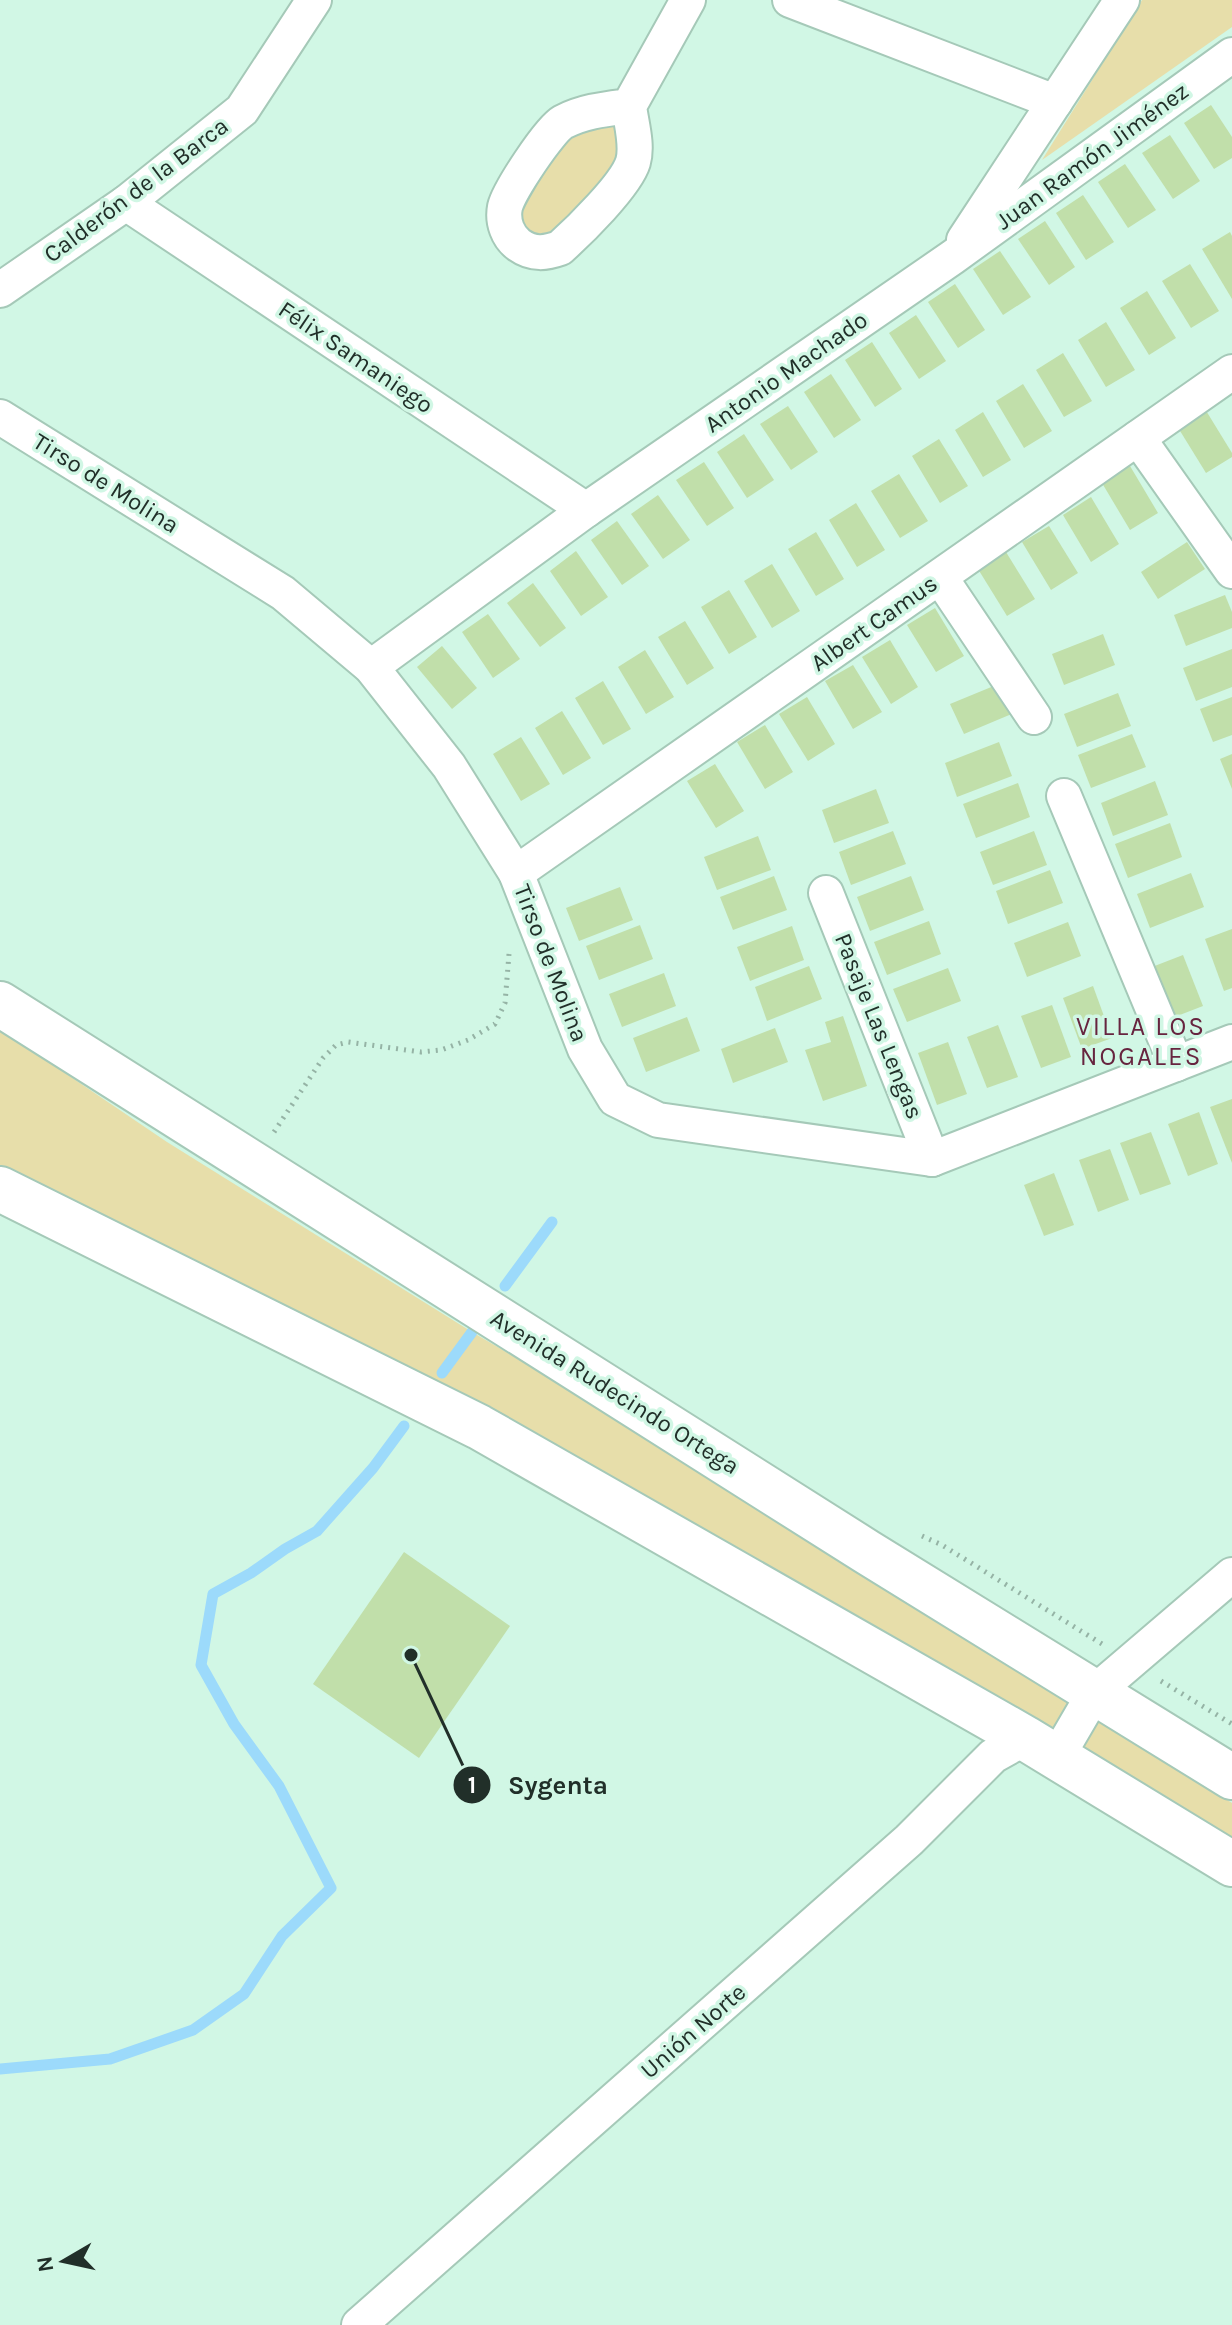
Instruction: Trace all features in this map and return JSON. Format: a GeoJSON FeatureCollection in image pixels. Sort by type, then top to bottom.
{"type":"FeatureCollection","features":[{"type":"Feature","properties":{"kind":"main road","name":"Avenida Rudecindo Ortega"},"geometry":{"type":"LineString","coordinates":[[0,1004],[867,1552],[1232,1777]]}},
{"type":"Feature","properties":{"kind":"main road"},"geometry":{"type":"LineString","coordinates":[[0,1189],[479,1427],[1041,1748],[1232,1864]]}},
{"type":"Feature","properties":{"kind":"street","name":"Calderón de la Barca"},"geometry":{"type":"LineString","coordinates":[[0,290],[126,203],[242,110],[314,0]]}},
{"type":"Feature","properties":{"kind":"street"},"geometry":{"type":"LineString","coordinates":[[629,106],[591,111],[560,123],[529,164],[505,208],[507,231],[523,248],[548,252],[560,248],[623,181],[634,153],[629,106],[688,0]]}},
{"type":"Feature","properties":{"kind":"street"},"geometry":{"type":"LineString","coordinates":[[790,0],[1055,102]]}},
{"type":"Feature","properties":{"kind":"street","name":"Antonio Machado"},"geometry":{"type":"LineString","coordinates":[[371,667],[586,510],[953,257],[1122,0]]}},
{"type":"Feature","properties":{"kind":"street","name":"Juan Ramón Jiménez"},"geometry":{"type":"LineString","coordinates":[[953,257],[1232,55]]}},
{"type":"Feature","properties":{"kind":"street","name":"Félix Samaniego"},"geometry":{"type":"LineString","coordinates":[[126,203],[586,510]]}},
{"type":"Feature","properties":{"kind":"street","name":"Albert Camus"},"geometry":{"type":"LineString","coordinates":[[516,873],[1232,372]]}},
{"type":"Feature","properties":{"kind":"street","name":"Tirso de Molina"},"geometry":{"type":"LineString","coordinates":[[0,417],[283,593],[371,667],[449,766],[516,873],[585,1049],[615,1099],[658,1120],[932,1159],[1232,1042]]}},
{"type":"Feature","properties":{"kind":"street"},"geometry":{"type":"LineString","coordinates":[[1138,438],[1232,571]]}},
{"type":"Feature","properties":{"kind":"street"},"geometry":{"type":"LineString","coordinates":[[940,577],[1034,717]]}},
{"type":"Feature","properties":{"kind":"street"},"geometry":{"type":"LineString","coordinates":[[1064,796],[1176,1064]]}},
{"type":"Feature","properties":{"kind":"street","name":"Pasaje Las Lengas"},"geometry":{"type":"LineString","coordinates":[[826,893],[932,1159]]}},
{"type":"Feature","properties":{"kind":"street","name":"Unión Norte"},"geometry":{"type":"LineString","coordinates":[[359,2325],[909,1840],[993,1756],[1041,1748],[1095,1692],[1232,1575]]}},
{"type":"Feature","properties":{"kind":"path"},"geometry":{"type":"LineString","coordinates":[[253,1163],[323,1058],[336,1045],[348,1042],[421,1052],[441,1050],[468,1040],[495,1024],[505,1003],[510,945]]}},
{"type":"Feature","properties":{"kind":"shaded area"},"geometry":{"type":"Polygon","coordinates":[[[1142,0],[1232,0],[1232,27],[1042,160],[1142,0]]]}},
{"type":"Feature","properties":{"kind":"shaded area"},"geometry":{"type":"Polygon","coordinates":[[[618,121],[621,143],[611,175],[562,227],[543,235],[529,234],[524,228],[520,208],[539,171],[569,134],[618,121]]]}},
{"type":"Feature","properties":{"kind":"shaded area"},"geometry":{"type":"Polygon","coordinates":[[[0,1029],[167,1142],[472,1332],[666,1446],[1232,1803],[1232,1851],[0,1174],[0,1029]]]}},
{"type":"Feature","properties":{"kind":"building"},"geometry":{"type":"Polygon","coordinates":[[[1211,105],[1232,137],[1232,158],[1214,169],[1184,123],[1211,105]]]}},
{"type":"Feature","properties":{"kind":"building"},"geometry":{"type":"Polygon","coordinates":[[[1170,135],[1200,181],[1173,199],[1142,153],[1170,135]]]}},
{"type":"Feature","properties":{"kind":"building"},"geometry":{"type":"Polygon","coordinates":[[[1125,164],[1156,210],[1128,228],[1098,182],[1125,164]]]}},
{"type":"Feature","properties":{"kind":"building"},"geometry":{"type":"Polygon","coordinates":[[[1083,195],[1114,242],[1086,260],[1056,213],[1083,195]]]}},
{"type":"Feature","properties":{"kind":"building"},"geometry":{"type":"Polygon","coordinates":[[[1045,221],[1075,267],[1049,285],[1018,239],[1045,221]]]}},
{"type":"Feature","properties":{"kind":"building"},"geometry":{"type":"Polygon","coordinates":[[[1230,232],[1232,236],[1232,299],[1202,249],[1230,232]]]}},
{"type":"Feature","properties":{"kind":"building"},"geometry":{"type":"Polygon","coordinates":[[[1000,251],[1031,297],[1003,315],[973,269],[1000,251]]]}},
{"type":"Feature","properties":{"kind":"building"},"geometry":{"type":"Polygon","coordinates":[[[1190,264],[1219,311],[1191,328],[1162,281],[1190,264]]]}},
{"type":"Feature","properties":{"kind":"building"},"geometry":{"type":"Polygon","coordinates":[[[955,284],[985,330],[958,348],[928,302],[955,284]]]}},
{"type":"Feature","properties":{"kind":"building"},"geometry":{"type":"Polygon","coordinates":[[[1147,291],[1176,338],[1149,355],[1120,308],[1147,291]]]}},
{"type":"Feature","properties":{"kind":"building"},"geometry":{"type":"Polygon","coordinates":[[[916,315],[946,361],[919,379],[889,333],[916,315]]]}},
{"type":"Feature","properties":{"kind":"building"},"geometry":{"type":"Polygon","coordinates":[[[1106,322],[1135,370],[1106,387],[1078,340],[1106,322]]]}},
{"type":"Feature","properties":{"kind":"building"},"geometry":{"type":"Polygon","coordinates":[[[872,342],[902,389],[875,407],[845,360],[872,342]]]}},
{"type":"Feature","properties":{"kind":"building"},"geometry":{"type":"Polygon","coordinates":[[[1063,353],[1092,401],[1064,417],[1036,370],[1063,353]]]}},
{"type":"Feature","properties":{"kind":"building"},"geometry":{"type":"Polygon","coordinates":[[[831,374],[861,420],[834,438],[804,392],[831,374]]]}},
{"type":"Feature","properties":{"kind":"building"},"geometry":{"type":"Polygon","coordinates":[[[1023,384],[1052,431],[1024,448],[996,401],[1023,384]]]}},
{"type":"Feature","properties":{"kind":"building"},"geometry":{"type":"Polygon","coordinates":[[[788,406],[818,452],[791,470],[760,424],[788,406]]]}},
{"type":"Feature","properties":{"kind":"building"},"geometry":{"type":"Polygon","coordinates":[[[1205,409],[1232,453],[1232,457],[1206,473],[1177,426],[1205,409]]]}},
{"type":"Feature","properties":{"kind":"building"},"geometry":{"type":"Polygon","coordinates":[[[983,412],[1011,460],[983,477],[955,430],[983,412]]]}},
{"type":"Feature","properties":{"kind":"building"},"geometry":{"type":"Polygon","coordinates":[[[744,434],[774,480],[747,498],[717,452],[744,434]]]}},
{"type":"Feature","properties":{"kind":"building"},"geometry":{"type":"Polygon","coordinates":[[[939,439],[968,486],[940,503],[912,456],[939,439]]]}},
{"type":"Feature","properties":{"kind":"building"},"geometry":{"type":"Polygon","coordinates":[[[704,462],[734,508],[707,526],[676,480],[704,462]]]}},
{"type":"Feature","properties":{"kind":"building"},"geometry":{"type":"Polygon","coordinates":[[[1130,466],[1158,513],[1130,530],[1102,483],[1130,466]]]}},
{"type":"Feature","properties":{"kind":"building"},"geometry":{"type":"Polygon","coordinates":[[[899,474],[928,521],[900,538],[871,491],[899,474]]]}},
{"type":"Feature","properties":{"kind":"building"},"geometry":{"type":"Polygon","coordinates":[[[658,495],[690,540],[663,559],[631,514],[658,495]]]}},
{"type":"Feature","properties":{"kind":"building"},"geometry":{"type":"Polygon","coordinates":[[[1091,497],[1119,544],[1091,562],[1063,515],[1091,497]]]}},
{"type":"Feature","properties":{"kind":"building"},"geometry":{"type":"Polygon","coordinates":[[[856,503],[885,550],[857,567],[829,520],[856,503]]]}},
{"type":"Feature","properties":{"kind":"building"},"geometry":{"type":"Polygon","coordinates":[[[617,521],[649,566],[622,585],[591,540],[617,521]]]}},
{"type":"Feature","properties":{"kind":"building"},"geometry":{"type":"Polygon","coordinates":[[[1049,526],[1078,573],[1051,590],[1022,542],[1049,526]]]}},
{"type":"Feature","properties":{"kind":"building"},"geometry":{"type":"Polygon","coordinates":[[[816,532],[844,579],[816,596],[788,549],[816,532]]]}},
{"type":"Feature","properties":{"kind":"building"},"geometry":{"type":"Polygon","coordinates":[[[1187,542],[1205,569],[1158,599],[1141,572],[1187,542]]]}},
{"type":"Feature","properties":{"kind":"building"},"geometry":{"type":"Polygon","coordinates":[[[576,551],[608,597],[581,616],[550,571],[576,551]]]}},
{"type":"Feature","properties":{"kind":"building"},"geometry":{"type":"Polygon","coordinates":[[[1006,552],[1035,599],[1007,616],[978,569],[1006,552]]]}},
{"type":"Feature","properties":{"kind":"building"},"geometry":{"type":"Polygon","coordinates":[[[772,564],[800,611],[772,628],[744,581],[772,564]]]}},
{"type":"Feature","properties":{"kind":"building"},"geometry":{"type":"Polygon","coordinates":[[[533,583],[566,628],[540,647],[507,603],[533,583]]]}},
{"type":"Feature","properties":{"kind":"building"},"geometry":{"type":"Polygon","coordinates":[[[729,590],[757,637],[729,654],[701,607],[729,590]]]}},
{"type":"Feature","properties":{"kind":"building"},"geometry":{"type":"Polygon","coordinates":[[[1225,595],[1232,612],[1232,628],[1186,646],[1174,615],[1225,595]]]}},
{"type":"Feature","properties":{"kind":"building"},"geometry":{"type":"Polygon","coordinates":[[[935,608],[964,656],[936,672],[907,625],[935,608]]]}},
{"type":"Feature","properties":{"kind":"building"},"geometry":{"type":"Polygon","coordinates":[[[488,614],[520,659],[493,678],[462,632],[488,614]]]}},
{"type":"Feature","properties":{"kind":"building"},"geometry":{"type":"Polygon","coordinates":[[[685,621],[714,668],[687,685],[658,637],[685,621]]]}},
{"type":"Feature","properties":{"kind":"building"},"geometry":{"type":"Polygon","coordinates":[[[1103,634],[1115,665],[1064,685],[1052,654],[1103,634]]]}},
{"type":"Feature","properties":{"kind":"building"},"geometry":{"type":"Polygon","coordinates":[[[890,640],[918,687],[891,704],[862,657],[890,640]]]}},
{"type":"Feature","properties":{"kind":"building"},"geometry":{"type":"Polygon","coordinates":[[[442,646],[477,688],[452,709],[417,667],[442,646]]]}},
{"type":"Feature","properties":{"kind":"building"},"geometry":{"type":"Polygon","coordinates":[[[1232,649],[1232,687],[1196,701],[1183,668],[1232,649]]]}},
{"type":"Feature","properties":{"kind":"building"},"geometry":{"type":"Polygon","coordinates":[[[645,650],[674,697],[646,714],[618,667],[645,650]]]}},
{"type":"Feature","properties":{"kind":"building"},"geometry":{"type":"Polygon","coordinates":[[[853,665],[882,712],[853,729],[825,681],[853,665]]]}},
{"type":"Feature","properties":{"kind":"building"},"geometry":{"type":"Polygon","coordinates":[[[603,681],[631,729],[603,745],[575,698],[603,681]]]}},
{"type":"Feature","properties":{"kind":"building"},"geometry":{"type":"Polygon","coordinates":[[[1001,683],[1014,713],[964,734],[950,704],[1001,683]]]}},
{"type":"Feature","properties":{"kind":"building"},"geometry":{"type":"Polygon","coordinates":[[[1118,693],[1131,726],[1077,747],[1064,714],[1118,693]]]}},
{"type":"Feature","properties":{"kind":"building"},"geometry":{"type":"Polygon","coordinates":[[[807,697],[835,744],[808,761],[779,714],[807,697]]]}},
{"type":"Feature","properties":{"kind":"building"},"geometry":{"type":"Polygon","coordinates":[[[1232,697],[1232,735],[1213,742],[1200,709],[1232,697]]]}},
{"type":"Feature","properties":{"kind":"building"},"geometry":{"type":"Polygon","coordinates":[[[562,711],[591,758],[563,775],[535,728],[562,711]]]}},
{"type":"Feature","properties":{"kind":"building"},"geometry":{"type":"Polygon","coordinates":[[[765,725],[793,772],[765,789],[737,742],[765,725]]]}},
{"type":"Feature","properties":{"kind":"building"},"geometry":{"type":"Polygon","coordinates":[[[1132,734],[1146,767],[1091,788],[1078,755],[1132,734]]]}},
{"type":"Feature","properties":{"kind":"building"},"geometry":{"type":"Polygon","coordinates":[[[521,737],[550,784],[521,801],[493,754],[521,737]]]}},
{"type":"Feature","properties":{"kind":"building"},"geometry":{"type":"Polygon","coordinates":[[[999,742],[1012,776],[957,797],[945,763],[999,742]]]}},
{"type":"Feature","properties":{"kind":"building"},"geometry":{"type":"Polygon","coordinates":[[[1232,754],[1232,789],[1220,759],[1232,754]]]}},
{"type":"Feature","properties":{"kind":"building"},"geometry":{"type":"Polygon","coordinates":[[[715,764],[744,811],[716,828],[687,781],[715,764]]]}},
{"type":"Feature","properties":{"kind":"building"},"geometry":{"type":"Polygon","coordinates":[[[1155,781],[1168,815],[1113,836],[1101,803],[1155,781]]]}},
{"type":"Feature","properties":{"kind":"building"},"geometry":{"type":"Polygon","coordinates":[[[1018,783],[1030,817],[976,838],[963,804],[1018,783]]]}},
{"type":"Feature","properties":{"kind":"building"},"geometry":{"type":"Polygon","coordinates":[[[876,789],[889,823],[834,843],[822,810],[876,789]]]}},
{"type":"Feature","properties":{"kind":"building"},"geometry":{"type":"Polygon","coordinates":[[[1170,823],[1182,857],[1128,878],[1115,844],[1170,823]]]}},
{"type":"Feature","properties":{"kind":"building"},"geometry":{"type":"Polygon","coordinates":[[[893,831],[906,864],[851,885],[839,852],[893,831]]]}},
{"type":"Feature","properties":{"kind":"building"},"geometry":{"type":"Polygon","coordinates":[[[1034,831],[1047,865],[993,885],[980,852],[1034,831]]]}},
{"type":"Feature","properties":{"kind":"building"},"geometry":{"type":"Polygon","coordinates":[[[758,836],[771,870],[717,890],[704,857],[758,836]]]}},
{"type":"Feature","properties":{"kind":"building"},"geometry":{"type":"Polygon","coordinates":[[[1050,870],[1063,903],[1008,924],[996,891],[1050,870]]]}},
{"type":"Feature","properties":{"kind":"building"},"geometry":{"type":"Polygon","coordinates":[[[1191,873],[1204,907],[1150,928],[1137,894],[1191,873]]]}},
{"type":"Feature","properties":{"kind":"building"},"geometry":{"type":"Polygon","coordinates":[[[774,876],[787,910],[733,930],[720,897],[774,876]]]}},
{"type":"Feature","properties":{"kind":"building"},"geometry":{"type":"Polygon","coordinates":[[[911,876],[924,910],[870,931],[857,897],[911,876]]]}},
{"type":"Feature","properties":{"kind":"building"},"geometry":{"type":"Polygon","coordinates":[[[620,887],[633,920],[579,941],[566,908],[620,887]]]}},
{"type":"Feature","properties":{"kind":"building"},"geometry":{"type":"Polygon","coordinates":[[[929,921],[941,954],[887,975],[874,942],[929,921]]]}},
{"type":"Feature","properties":{"kind":"building"},"geometry":{"type":"Polygon","coordinates":[[[1068,922],[1081,956],[1027,977],[1014,943],[1068,922]]]}},
{"type":"Feature","properties":{"kind":"building"},"geometry":{"type":"Polygon","coordinates":[[[640,925],[653,959],[599,980],[586,946],[640,925]]]}},
{"type":"Feature","properties":{"kind":"building"},"geometry":{"type":"Polygon","coordinates":[[[792,926],[804,960],[750,981],[737,947],[792,926]]]}},
{"type":"Feature","properties":{"kind":"building"},"geometry":{"type":"Polygon","coordinates":[[[1232,929],[1232,988],[1224,991],[1205,939],[1232,929]]]}},
{"type":"Feature","properties":{"kind":"building"},"geometry":{"type":"Polygon","coordinates":[[[1183,955],[1203,1006],[1172,1018],[1152,967],[1183,955]]]}},
{"type":"Feature","properties":{"kind":"building"},"geometry":{"type":"Polygon","coordinates":[[[809,966],[822,999],[767,1021],[755,987],[809,966]]]}},
{"type":"Feature","properties":{"kind":"building"},"geometry":{"type":"Polygon","coordinates":[[[948,968],[961,1001],[907,1022],[893,989],[948,968]]]}},
{"type":"Feature","properties":{"kind":"building"},"geometry":{"type":"Polygon","coordinates":[[[664,973],[676,1006],[622,1027],[609,994],[664,973]]]}},
{"type":"Feature","properties":{"kind":"building"},"geometry":{"type":"Polygon","coordinates":[[[1093,986],[1112,1038],[1082,1049],[1063,998],[1093,986]]]}},
{"type":"Feature","properties":{"kind":"building"},"geometry":{"type":"Polygon","coordinates":[[[1052,1005],[1071,1057],[1041,1068],[1021,1016],[1052,1005]]]}},
{"type":"Feature","properties":{"kind":"building"},"geometry":{"type":"Polygon","coordinates":[[[843,1016],[867,1086],[823,1101],[805,1050],[831,1042],[825,1022],[843,1016]]]}},
{"type":"Feature","properties":{"kind":"building"},"geometry":{"type":"Polygon","coordinates":[[[687,1017],[700,1051],[646,1072],[633,1038],[687,1017]]]}},
{"type":"Feature","properties":{"kind":"building"},"geometry":{"type":"Polygon","coordinates":[[[998,1025],[1018,1077],[987,1088],[967,1037],[998,1025]]]}},
{"type":"Feature","properties":{"kind":"building"},"geometry":{"type":"Polygon","coordinates":[[[775,1028],[788,1062],[733,1083],[721,1049],[775,1028]]]}},
{"type":"Feature","properties":{"kind":"building"},"geometry":{"type":"Polygon","coordinates":[[[948,1042],[967,1094],[937,1105],[918,1053],[948,1042]]]}},
{"type":"Feature","properties":{"kind":"building"},"geometry":{"type":"Polygon","coordinates":[[[1232,1099],[1232,1163],[1210,1107],[1232,1099]]]}},
{"type":"Feature","properties":{"kind":"building"},"geometry":{"type":"Polygon","coordinates":[[[1199,1112],[1218,1164],[1188,1176],[1168,1124],[1199,1112]]]}},
{"type":"Feature","properties":{"kind":"building"},"geometry":{"type":"Polygon","coordinates":[[[1151,1132],[1171,1184],[1140,1195],[1120,1143],[1151,1132]]]}},
{"type":"Feature","properties":{"kind":"building"},"geometry":{"type":"Polygon","coordinates":[[[1110,1149],[1129,1200],[1098,1212],[1079,1160],[1110,1149]]]}},
{"type":"Feature","properties":{"kind":"building"},"geometry":{"type":"Polygon","coordinates":[[[1054,1173],[1074,1225],[1044,1236],[1024,1185],[1054,1173]]]}},
{"type":"Feature","properties":{"kind":"building"},"geometry":{"type":"Polygon","coordinates":[[[404,1552],[510,1626],[419,1758],[313,1684],[404,1552]]]}},
{"type":"Feature","properties":{"kind":"waterway"},"geometry":{"type":"LineString","coordinates":[[505,1286],[552,1222]]}},
{"type":"Feature","properties":{"kind":"waterway"},"geometry":{"type":"LineString","coordinates":[[442,1373],[472,1332]]}},
{"type":"Feature","properties":{"kind":"waterway"},"geometry":{"type":"LineString","coordinates":[[0,2069],[110,2059],[193,2030],[244,1994],[282,1936],[331,1888],[279,1786],[234,1724],[201,1665],[213,1594],[317,1531],[373,1468],[404,1426]]}},
{"type":"Feature","properties":{"kind":"place","name":"Sygenta"},"geometry":{"type":"Point","coordinates":[411,1655]}},
{"type":"Feature","properties":{"kind":"district","name":"VILLA LOS NOGALES"},"geometry":{"type":"Point","coordinates":[1141,1041]}}]}
